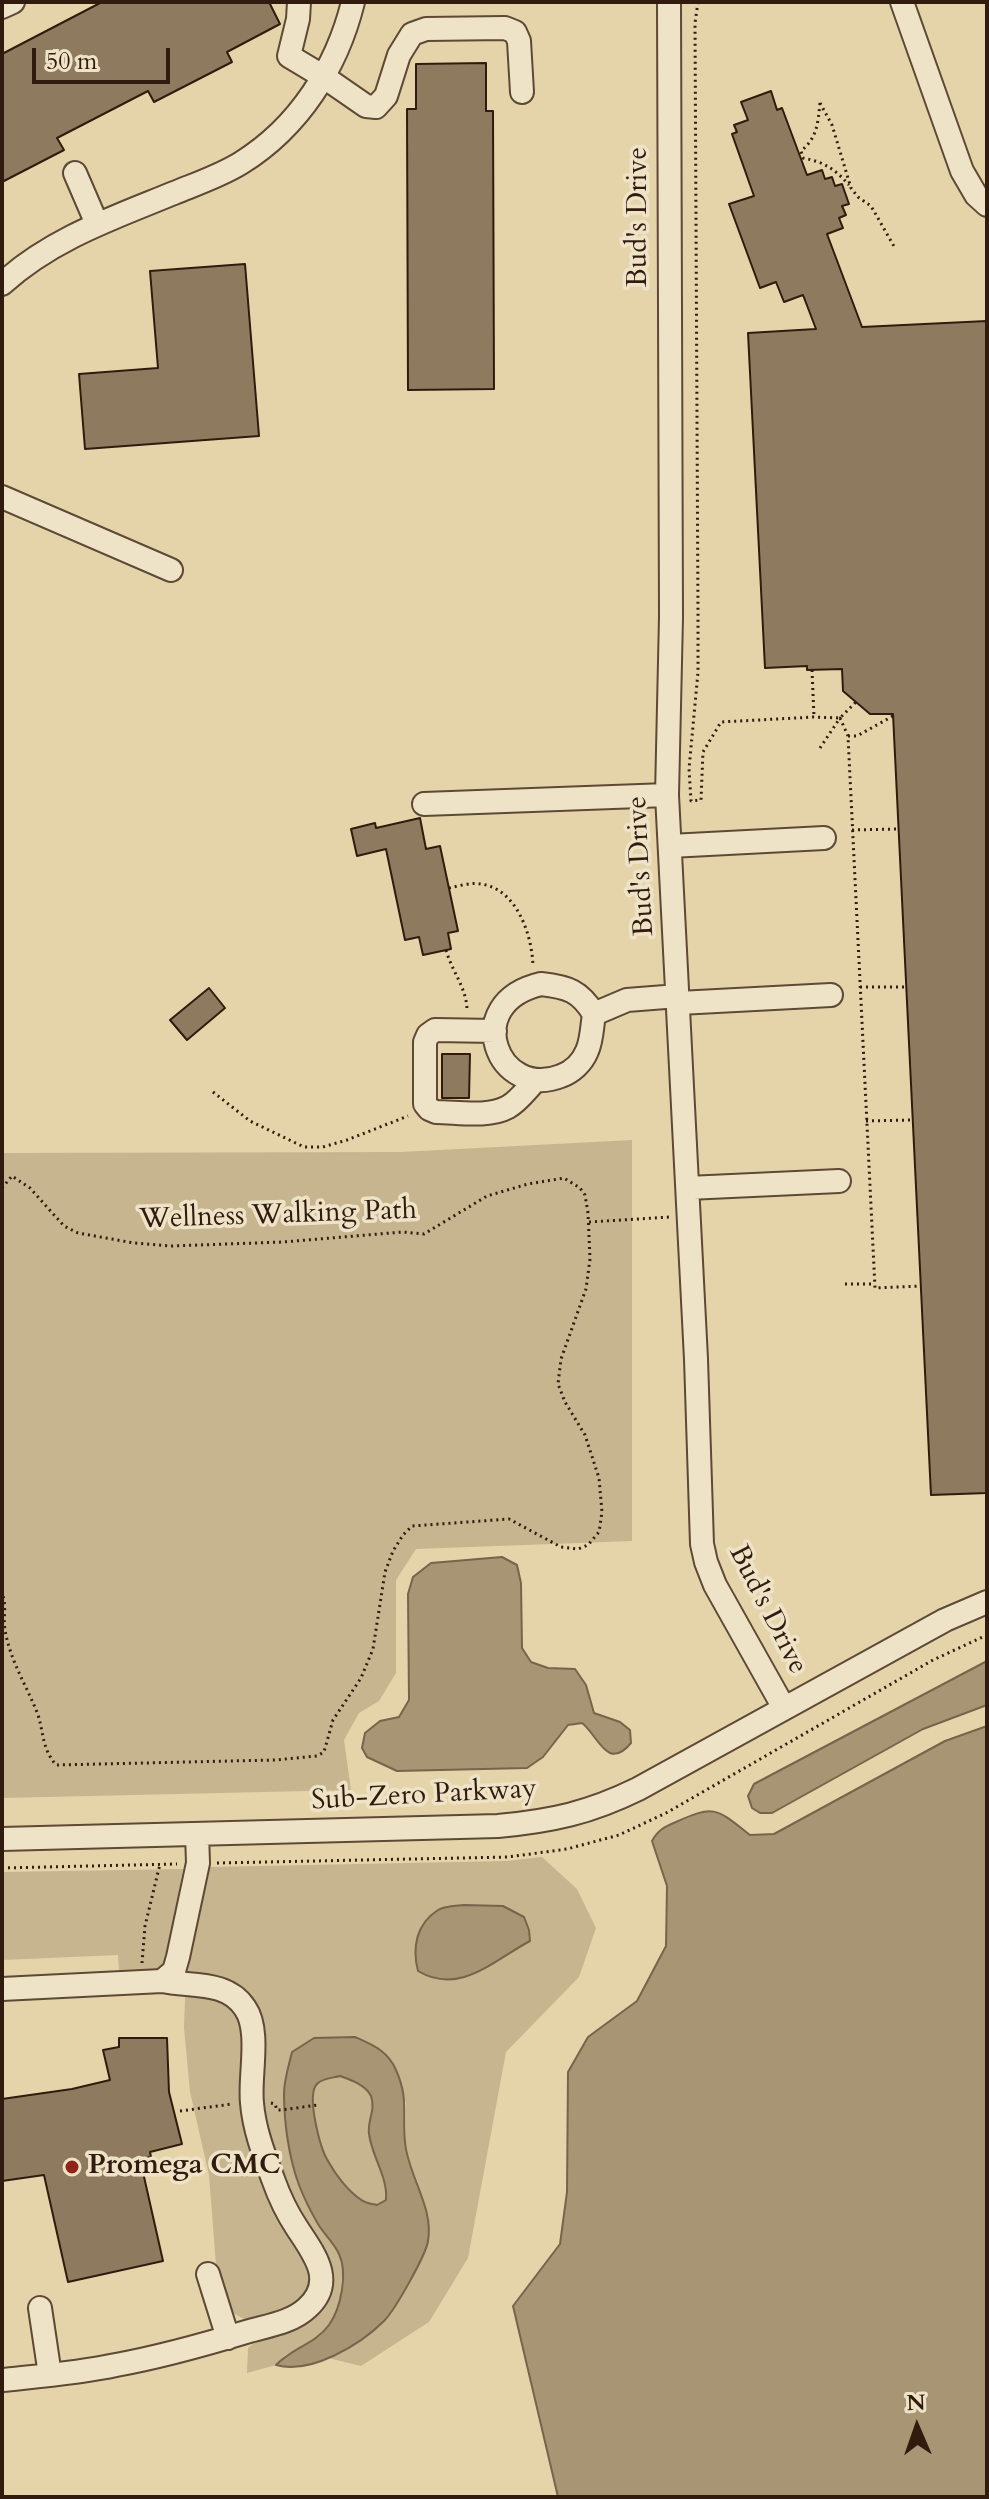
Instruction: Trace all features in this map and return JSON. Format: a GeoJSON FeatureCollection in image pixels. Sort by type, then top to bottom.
{"type":"FeatureCollection","features":[{"type":"Feature","properties":{"kind":"street"},"geometry":{"type":"LineString","coordinates":[[2,7],[13,2]]}},
{"type":"Feature","properties":{"kind":"street"},"geometry":{"type":"LineString","coordinates":[[299,2],[289,56],[366,106],[376,107],[386,96],[399,55],[412,34],[426,29],[505,28],[515,32],[519,41],[522,92]]}},
{"type":"Feature","properties":{"kind":"street"},"geometry":{"type":"LineString","coordinates":[[2,284],[41,253],[97,224],[241,163],[283,129],[304,107],[334,57],[353,2]]}},
{"type":"Feature","properties":{"kind":"street","name":"Bud's Drive"},"geometry":{"type":"LineString","coordinates":[[669,2],[671,617],[667,795],[688,1188],[702,1544],[715,1585],[784,1708]]}},
{"type":"Feature","properties":{"kind":"street"},"geometry":{"type":"LineString","coordinates":[[902,2],[962,171],[976,195],[987,205]]}},
{"type":"Feature","properties":{"kind":"street"},"geometry":{"type":"LineString","coordinates":[[75,173],[97,224]]}},
{"type":"Feature","properties":{"kind":"street"},"geometry":{"type":"LineString","coordinates":[[2,497],[171,570]]}},
{"type":"Feature","properties":{"kind":"street"},"geometry":{"type":"LineString","coordinates":[[424,804],[667,795]]}},
{"type":"Feature","properties":{"kind":"street"},"geometry":{"type":"LineString","coordinates":[[670,846],[824,838]]}},
{"type":"Feature","properties":{"kind":"street"},"geometry":{"type":"LineString","coordinates":[[541,984],[571,990],[585,999],[594,1014],[588,1050],[580,1064],[552,1080],[521,1076],[508,1066],[499,1053],[495,1022],[501,1007],[511,995],[533,986],[541,984]]}},
{"type":"Feature","properties":{"kind":"street"},"geometry":{"type":"LineString","coordinates":[[594,1014],[627,1000],[831,995]]}},
{"type":"Feature","properties":{"kind":"street"},"geometry":{"type":"LineString","coordinates":[[495,1031],[435,1030],[428,1035],[425,1042],[425,1104],[429,1109],[436,1112],[504,1109],[536,1080]]}},
{"type":"Feature","properties":{"kind":"street"},"geometry":{"type":"LineString","coordinates":[[688,1188],[839,1181]]}},
{"type":"Feature","properties":{"kind":"street","name":"Sub-Zero Parkway"},"geometry":{"type":"LineString","coordinates":[[2,1839],[498,1826],[570,1816],[604,1806],[638,1789],[945,1620],[987,1602]]}},
{"type":"Feature","properties":{"kind":"street"},"geometry":{"type":"LineString","coordinates":[[152,1982],[174,1971],[198,1863],[197,1834]]}},
{"type":"Feature","properties":{"kind":"street"},"geometry":{"type":"LineString","coordinates":[[2,1989],[152,1982],[212,1986],[235,1995],[247,2009],[252,2027],[252,2102],[264,2155],[277,2191],[319,2261],[321,2279],[317,2295],[307,2308],[290,2319],[116,2366],[2,2380]]}},
{"type":"Feature","properties":{"kind":"street"},"geometry":{"type":"LineString","coordinates":[[208,2274],[228,2338]]}},
{"type":"Feature","properties":{"kind":"street"},"geometry":{"type":"LineString","coordinates":[[40,2308],[50,2375]]}},
{"type":"Feature","properties":{"kind":"path"},"geometry":{"type":"LineString","coordinates":[[698,2],[695,36],[698,672],[689,769],[691,801],[701,800],[703,752],[721,722],[840,718]]}},
{"type":"Feature","properties":{"kind":"path"},"geometry":{"type":"LineString","coordinates":[[851,188],[832,125],[820,103],[815,135],[801,151],[803,158],[830,166],[858,197],[871,206],[895,248]]}},
{"type":"Feature","properties":{"kind":"path"},"geometry":{"type":"LineString","coordinates":[[812,670],[814,717]]}},
{"type":"Feature","properties":{"kind":"path"},"geometry":{"type":"LineString","coordinates":[[820,748],[840,718],[856,702]]}},
{"type":"Feature","properties":{"kind":"path"},"geometry":{"type":"LineString","coordinates":[[848,736],[857,736],[893,716]]}},
{"type":"Feature","properties":{"kind":"path"},"geometry":{"type":"LineString","coordinates":[[840,718],[848,736],[874,1284],[875,1288],[921,1286]]}},
{"type":"Feature","properties":{"kind":"path"},"geometry":{"type":"LineString","coordinates":[[852,830],[899,829]]}},
{"type":"Feature","properties":{"kind":"path"},"geometry":{"type":"LineString","coordinates":[[449,888],[481,884],[503,895],[517,910],[527,928],[532,953],[533,986]]}},
{"type":"Feature","properties":{"kind":"path"},"geometry":{"type":"LineString","coordinates":[[446,950],[467,999],[467,1031]]}},
{"type":"Feature","properties":{"kind":"path"},"geometry":{"type":"LineString","coordinates":[[860,987],[907,987]]}},
{"type":"Feature","properties":{"kind":"path"},"geometry":{"type":"LineString","coordinates":[[213,1092],[250,1121],[304,1147],[323,1147],[409,1116],[436,1112]]}},
{"type":"Feature","properties":{"kind":"path"},"geometry":{"type":"LineString","coordinates":[[866,1121],[913,1120]]}},
{"type":"Feature","properties":{"kind":"path","name":"Wellness Walking Path"},"geometry":{"type":"LineString","coordinates":[[2,1188],[12,1176],[30,1188],[64,1226],[78,1233],[171,1246],[283,1242],[403,1232],[424,1234],[487,1196],[564,1178],[585,1195],[590,1259],[586,1289],[561,1359],[558,1384],[585,1435],[599,1478],[602,1512],[599,1532],[588,1545],[578,1549],[561,1547],[509,1519],[412,1526],[393,1551],[385,1572],[373,1649],[361,1678],[333,1720],[324,1752],[317,1756],[275,1760],[56,1765],[41,1737],[38,1715],[18,1675],[4,1628],[6,1604],[2,1593]]}},
{"type":"Feature","properties":{"kind":"path"},"geometry":{"type":"LineString","coordinates":[[589,1222],[689,1215]]}},
{"type":"Feature","properties":{"kind":"path"},"geometry":{"type":"LineString","coordinates":[[845,1284],[874,1284]]}},
{"type":"Feature","properties":{"kind":"path"},"geometry":{"type":"LineString","coordinates":[[152,1982],[142,1950],[160,1864]]}},
{"type":"Feature","properties":{"kind":"path"},"geometry":{"type":"LineString","coordinates":[[281,2110],[318,2105]]}},
{"type":"Feature","properties":{"kind":"shaded area"},"geometry":{"type":"Polygon","coordinates":[[[632,1140],[632,1541],[416,1549],[396,1580],[396,1673],[379,1701],[359,1713],[344,1740],[351,1790],[2,1798],[2,1153],[401,1152],[632,1140]]]}},
{"type":"Feature","properties":{"kind":"shaded area"},"geometry":{"type":"Polygon","coordinates":[[[502,1557],[517,1565],[521,1583],[522,1648],[531,1662],[548,1668],[575,1669],[586,1685],[594,1713],[620,1722],[630,1730],[631,1743],[623,1751],[609,1753],[582,1723],[568,1725],[543,1757],[527,1768],[397,1771],[367,1757],[362,1748],[365,1733],[380,1721],[399,1717],[409,1700],[408,1594],[413,1577],[431,1563],[502,1557]]]}},
{"type":"Feature","properties":{"kind":"shaded area"},"geometry":{"type":"Polygon","coordinates":[[[987,1661],[987,1705],[923,1729],[772,1813],[760,1813],[752,1808],[748,1796],[754,1784],[987,1661]]]}},
{"type":"Feature","properties":{"kind":"shaded area"},"geometry":{"type":"Polygon","coordinates":[[[987,1726],[987,2497],[558,2497],[513,2306],[560,2244],[567,2192],[568,2072],[588,2037],[637,2001],[666,1946],[667,1886],[652,1841],[659,1831],[668,1826],[708,1811],[730,1819],[750,1835],[774,1834],[945,1741],[987,1726]]]}},
{"type":"Feature","properties":{"kind":"shaded area"},"geometry":{"type":"Polygon","coordinates":[[[542,1857],[577,1889],[596,1928],[579,1977],[506,2052],[468,2258],[429,2322],[361,2366],[328,2358],[357,2342],[429,2218],[414,2180],[405,2142],[406,2102],[314,2038],[288,2139],[299,2184],[317,2223],[339,2253],[343,2266],[340,2299],[330,2324],[309,2344],[285,2355],[276,2365],[247,2373],[248,2348],[262,2336],[254,2324],[227,2310],[216,2265],[209,2175],[190,2092],[184,2028],[186,1972],[210,1867],[506,1861],[542,1857]]]}},
{"type":"Feature","properties":{"kind":"shaded area"},"geometry":{"type":"Polygon","coordinates":[[[183,1869],[167,1963],[160,1969],[119,1970],[118,1955],[2,1960],[2,1872],[183,1869]]]}},
{"type":"Feature","properties":{"kind":"shaded area"},"geometry":{"type":"Polygon","coordinates":[[[464,1905],[503,1906],[524,1917],[530,1941],[462,1978],[433,1978],[418,1971],[416,1945],[420,1929],[441,1909],[464,1905]]]}},
{"type":"Feature","properties":{"kind":"shaded area"},"geometry":{"type":"Polygon","coordinates":[[[355,2037],[379,2049],[393,2063],[402,2090],[407,2155],[429,2228],[422,2258],[384,2321],[334,2356],[304,2366],[289,2367],[276,2365],[329,2325],[340,2300],[343,2280],[339,2254],[318,2224],[299,2185],[286,2128],[284,2089],[292,2052],[314,2038],[355,2037]],[[340,2076],[322,2080],[314,2090],[314,2110],[321,2145],[328,2161],[351,2192],[377,2205],[386,2200],[386,2192],[369,2134],[373,2106],[371,2096],[362,2086],[340,2076]]]}},
{"type":"Feature","properties":{"kind":"shaded area"},"geometry":{"type":"Polygon","coordinates":[[[340,2076],[362,2086],[371,2096],[373,2106],[369,2134],[386,2192],[386,2200],[377,2205],[351,2192],[328,2161],[321,2145],[314,2110],[314,2090],[322,2080],[340,2076]]]}},
{"type":"Feature","properties":{"kind":"building"},"geometry":{"type":"Polygon","coordinates":[[[102,2],[269,2],[280,24],[227,52],[232,62],[154,102],[148,91],[57,138],[64,150],[2,182],[2,54],[102,2]]]}},
{"type":"Feature","properties":{"kind":"building"},"geometry":{"type":"Polygon","coordinates":[[[486,63],[486,111],[493,111],[494,389],[408,390],[407,109],[416,109],[416,64],[486,63]]]}},
{"type":"Feature","properties":{"kind":"building"},"geometry":{"type":"Polygon","coordinates":[[[771,91],[777,110],[782,108],[807,175],[822,170],[825,179],[832,177],[835,186],[842,184],[849,204],[842,206],[846,215],[839,218],[843,228],[827,234],[862,327],[987,321],[987,1493],[931,1495],[893,714],[870,714],[843,691],[842,669],[807,670],[807,666],[765,668],[748,333],[816,329],[803,295],[784,302],[776,282],[760,288],[729,204],[754,196],[732,134],[737,132],[734,125],[748,120],[741,102],[771,91]]]}},
{"type":"Feature","properties":{"kind":"building"},"geometry":{"type":"Polygon","coordinates":[[[245,264],[259,436],[85,449],[79,374],[158,368],[150,271],[245,264]]]}},
{"type":"Feature","properties":{"kind":"building"},"geometry":{"type":"Polygon","coordinates":[[[420,818],[426,849],[440,846],[458,931],[448,933],[451,949],[423,955],[419,937],[405,940],[386,849],[357,856],[351,829],[375,823],[376,828],[420,818]]]}},
{"type":"Feature","properties":{"kind":"building"},"geometry":{"type":"Polygon","coordinates":[[[209,988],[225,1008],[187,1040],[170,1020],[209,988]]]}},
{"type":"Feature","properties":{"kind":"building"},"geometry":{"type":"Polygon","coordinates":[[[442,1054],[470,1054],[469,1098],[442,1098],[442,1054]]]}},
{"type":"Feature","properties":{"kind":"building","name":"Promega CMC"},"geometry":{"type":"Polygon","coordinates":[[[119,2038],[167,2038],[169,2092],[182,2144],[150,2152],[151,2157],[140,2159],[163,2261],[68,2282],[44,2175],[2,2181],[2,2099],[110,2080],[103,2050],[119,2047],[119,2038]]]}},
{"type":"Feature","properties":{"kind":"place","name":"Promega CMC"},"geometry":{"type":"Point","coordinates":[72,2167]}}]}
